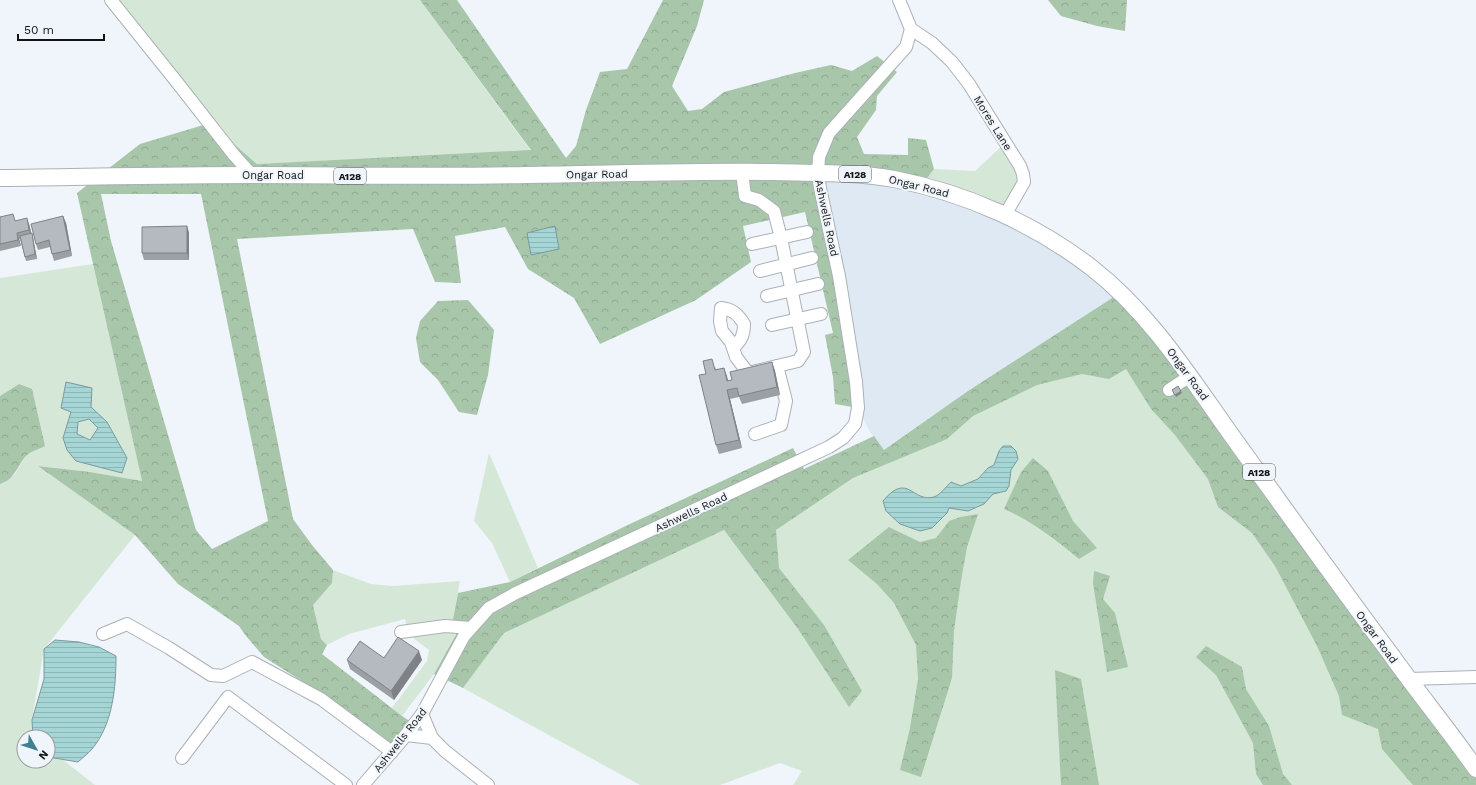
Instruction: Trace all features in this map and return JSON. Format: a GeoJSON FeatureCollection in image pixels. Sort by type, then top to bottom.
{"type":"FeatureCollection","features":[{"type":"Feature","properties":{"kind":"main road","name":"Ongar Road"},"geometry":{"type":"LineString","coordinates":[[0,178],[252,175],[483,176],[742,172],[857,174],[937,188],[1005,215],[1025,224],[1073,254],[1096,271],[1150,323],[1186,379],[1241,448],[1394,661],[1476,768]]}},
{"type":"Feature","properties":{"kind":"street"},"geometry":{"type":"LineString","coordinates":[[111,0],[234,155],[252,175]]}},
{"type":"Feature","properties":{"kind":"street"},"geometry":{"type":"LineString","coordinates":[[818,173],[819,157],[829,133],[906,47],[911,29],[899,0]]}},
{"type":"Feature","properties":{"kind":"street","name":"Mores Lane"},"geometry":{"type":"LineString","coordinates":[[911,29],[929,41],[952,62],[969,84],[1020,166],[1024,182],[1005,215]]}},
{"type":"Feature","properties":{"kind":"street"},"geometry":{"type":"LineString","coordinates":[[906,47],[929,41]]}},
{"type":"Feature","properties":{"kind":"street"},"geometry":{"type":"LineString","coordinates":[[733,348],[736,357],[748,373],[798,361],[804,352],[796,319],[781,238],[774,211],[759,200],[745,196],[742,172]]}},
{"type":"Feature","properties":{"kind":"street","name":"Ashwells Road"},"geometry":{"type":"LineString","coordinates":[[363,785],[392,752],[422,714],[464,636],[489,608],[516,593],[829,447],[843,438],[855,424],[858,408],[856,382],[839,276],[818,173]]}},
{"type":"Feature","properties":{"kind":"street"},"geometry":{"type":"LineString","coordinates":[[752,244],[807,232]]}},
{"type":"Feature","properties":{"kind":"street"},"geometry":{"type":"LineString","coordinates":[[760,271],[812,258]]}},
{"type":"Feature","properties":{"kind":"street"},"geometry":{"type":"LineString","coordinates":[[767,296],[818,284]]}},
{"type":"Feature","properties":{"kind":"street"},"geometry":{"type":"LineString","coordinates":[[772,325],[821,314]]}},
{"type":"Feature","properties":{"kind":"street"},"geometry":{"type":"LineString","coordinates":[[755,434],[781,425],[786,401],[777,366]]}},
{"type":"Feature","properties":{"kind":"street"},"geometry":{"type":"LineString","coordinates":[[1169,390],[1186,379]]}},
{"type":"Feature","properties":{"kind":"street"},"geometry":{"type":"LineString","coordinates":[[102,634],[126,624],[169,648],[211,675],[223,676],[252,662],[321,699],[392,752]]}},
{"type":"Feature","properties":{"kind":"street"},"geometry":{"type":"LineString","coordinates":[[401,632],[444,626],[471,628]]}},
{"type":"Feature","properties":{"kind":"street"},"geometry":{"type":"LineString","coordinates":[[1409,679],[1476,677]]}},
{"type":"Feature","properties":{"kind":"street"},"geometry":{"type":"LineString","coordinates":[[182,758],[228,697],[346,785]]}},
{"type":"Feature","properties":{"kind":"street"},"geometry":{"type":"LineString","coordinates":[[422,714],[432,738],[445,751],[488,785]]}},
{"type":"Feature","properties":{"kind":"street"},"geometry":{"type":"LineString","coordinates":[[406,735],[432,738]]}},
{"type":"Feature","properties":{"kind":"shaded area"},"geometry":{"type":"Polygon","coordinates":[[[835,173],[857,174],[1005,215],[1120,293],[968,391],[884,450],[870,432],[858,408],[820,188],[835,173]]]}},
{"type":"Feature","properties":{"kind":"green space"},"geometry":{"type":"Polygon","coordinates":[[[111,0],[420,0],[531,151],[257,164],[210,123],[111,0]]]}},
{"type":"Feature","properties":{"kind":"green space"},"geometry":{"type":"Polygon","coordinates":[[[420,0],[457,0],[566,158],[576,146],[586,110],[600,72],[627,69],[663,0],[704,0],[697,26],[672,86],[688,111],[702,109],[724,92],[831,65],[852,71],[877,56],[897,72],[877,96],[876,110],[857,137],[864,154],[908,155],[908,138],[926,140],[934,169],[922,185],[835,173],[820,188],[858,408],[835,404],[833,377],[825,335],[833,333],[805,212],[743,226],[751,262],[696,300],[600,344],[574,298],[528,269],[505,227],[455,236],[461,283],[435,282],[413,229],[237,239],[293,519],[333,570],[332,583],[313,605],[321,639],[327,645],[322,654],[414,724],[392,752],[338,704],[264,657],[239,626],[178,584],[135,535],[38,466],[90,472],[142,481],[77,193],[140,144],[210,123],[257,164],[531,150],[420,0]],[[101,194],[111,241],[196,530],[212,549],[268,521],[201,194],[101,194]]]}},
{"type":"Feature","properties":{"kind":"green space"},"geometry":{"type":"Polygon","coordinates":[[[1048,0],[1127,0],[1125,31],[1097,26],[1061,16],[1048,0]]]}},
{"type":"Feature","properties":{"kind":"green space"},"geometry":{"type":"Polygon","coordinates":[[[1005,143],[1023,174],[1005,215],[922,185],[934,169],[975,171],[1005,143]]]}},
{"type":"Feature","properties":{"kind":"green space"},"geometry":{"type":"Polygon","coordinates":[[[93,264],[142,481],[90,472],[38,466],[135,535],[44,649],[32,720],[33,729],[16,729],[16,769],[56,769],[56,759],[63,760],[95,785],[0,785],[0,484],[4,483],[15,474],[26,455],[19,384],[0,396],[0,278],[93,264]]]}},
{"type":"Feature","properties":{"kind":"green space"},"geometry":{"type":"Polygon","coordinates":[[[1120,293],[1476,785],[793,785],[802,771],[780,763],[720,785],[640,785],[463,688],[504,633],[724,530],[798,629],[846,702],[735,525],[884,450],[968,391],[1120,293]]]}},
{"type":"Feature","properties":{"kind":"green space"},"geometry":{"type":"Polygon","coordinates":[[[1120,293],[1476,769],[1476,785],[1413,785],[1382,749],[1378,729],[1342,715],[1339,696],[1317,646],[1275,566],[1252,533],[1218,507],[1208,479],[1175,435],[1151,409],[1126,369],[1109,379],[1082,374],[1037,385],[973,416],[947,439],[853,478],[776,530],[779,568],[824,625],[862,691],[849,707],[798,629],[724,530],[504,633],[463,688],[434,674],[459,629],[453,619],[458,593],[510,582],[793,448],[804,469],[874,436],[884,450],[968,391],[1120,293]]]}},
{"type":"Feature","properties":{"kind":"green space"},"geometry":{"type":"Polygon","coordinates":[[[468,300],[494,330],[488,375],[477,415],[459,412],[438,380],[420,362],[416,338],[420,321],[438,301],[468,300]]]}},
{"type":"Feature","properties":{"kind":"green space"},"geometry":{"type":"Polygon","coordinates":[[[19,384],[32,389],[45,446],[27,455],[9,480],[0,484],[0,396],[19,384]]]}},
{"type":"Feature","properties":{"kind":"green space"},"geometry":{"type":"Polygon","coordinates":[[[489,453],[538,568],[510,582],[492,543],[474,521],[489,453]]]}},
{"type":"Feature","properties":{"kind":"green space"},"geometry":{"type":"Polygon","coordinates":[[[1033,458],[1048,471],[1073,521],[1097,548],[1079,559],[1043,531],[1004,509],[1021,472],[1033,458]]]}},
{"type":"Feature","properties":{"kind":"green space"},"geometry":{"type":"Polygon","coordinates":[[[978,514],[967,547],[961,581],[954,631],[952,678],[921,777],[900,770],[910,728],[918,679],[916,645],[894,603],[877,584],[848,560],[889,527],[920,542],[936,538],[949,521],[960,517],[978,514]]]}},
{"type":"Feature","properties":{"kind":"green space"},"geometry":{"type":"Polygon","coordinates":[[[333,570],[371,584],[393,586],[460,581],[453,618],[459,628],[434,674],[402,716],[392,708],[427,661],[429,650],[408,634],[405,619],[349,634],[327,645],[321,639],[313,605],[331,583],[333,570]]]}},
{"type":"Feature","properties":{"kind":"green space"},"geometry":{"type":"Polygon","coordinates":[[[1094,571],[1110,576],[1103,599],[1115,613],[1128,667],[1107,672],[1093,583],[1094,571]]]}},
{"type":"Feature","properties":{"kind":"green space"},"geometry":{"type":"Polygon","coordinates":[[[1206,646],[1242,667],[1246,689],[1269,726],[1283,774],[1292,785],[1263,785],[1256,774],[1253,743],[1216,675],[1196,657],[1206,646]]]}},
{"type":"Feature","properties":{"kind":"green space"},"geometry":{"type":"Polygon","coordinates":[[[1055,670],[1081,679],[1099,785],[1061,785],[1055,670]]]}},
{"type":"Feature","properties":{"kind":"water"},"geometry":{"type":"Polygon","coordinates":[[[555,226],[559,249],[531,255],[527,233],[555,226]]]}},
{"type":"Feature","properties":{"kind":"water"},"geometry":{"type":"Polygon","coordinates":[[[66,382],[92,388],[91,407],[107,422],[127,458],[122,473],[76,461],[67,450],[63,438],[71,412],[61,408],[66,382]],[[89,419],[78,422],[77,434],[90,440],[98,428],[89,419]]]}},
{"type":"Feature","properties":{"kind":"water"},"geometry":{"type":"Polygon","coordinates":[[[1003,446],[1011,446],[1016,451],[1018,459],[1011,470],[1009,486],[1006,491],[993,494],[984,504],[968,511],[949,508],[947,513],[932,528],[920,531],[900,524],[886,511],[883,501],[891,492],[898,489],[904,488],[927,498],[936,496],[951,482],[961,486],[978,479],[988,468],[994,465],[999,451],[1003,446]]]}},
{"type":"Feature","properties":{"kind":"water"},"geometry":{"type":"Polygon","coordinates":[[[55,640],[79,642],[99,647],[116,656],[114,692],[109,717],[99,739],[90,751],[78,762],[56,758],[56,729],[33,729],[32,720],[44,679],[44,649],[55,640]]]}},
{"type":"Feature","properties":{"kind":"building"},"geometry":{"type":"Polygon","coordinates":[[[13,214],[15,221],[27,218],[29,230],[17,233],[18,240],[0,244],[0,217],[13,214]]]}},
{"type":"Feature","properties":{"kind":"building"},"geometry":{"type":"Polygon","coordinates":[[[63,216],[70,250],[52,254],[49,240],[36,244],[31,224],[63,216]]]}},
{"type":"Feature","properties":{"kind":"building"},"geometry":{"type":"Polygon","coordinates":[[[187,226],[187,253],[142,253],[142,227],[187,226]]]}},
{"type":"Feature","properties":{"kind":"building"},"geometry":{"type":"Polygon","coordinates":[[[32,233],[35,254],[25,257],[20,236],[32,233]]]}},
{"type":"Feature","properties":{"kind":"building"},"geometry":{"type":"Polygon","coordinates":[[[712,359],[715,370],[724,368],[727,381],[732,380],[730,372],[772,362],[777,387],[739,396],[737,388],[727,390],[739,440],[716,445],[699,375],[706,374],[703,361],[712,359]]]}},
{"type":"Feature","properties":{"kind":"building"},"geometry":{"type":"Polygon","coordinates":[[[1178,386],[1181,391],[1175,395],[1172,390],[1178,386]]]}},
{"type":"Feature","properties":{"kind":"building"},"geometry":{"type":"Polygon","coordinates":[[[398,637],[419,651],[391,691],[347,660],[360,641],[384,658],[398,637]]]}}]}
